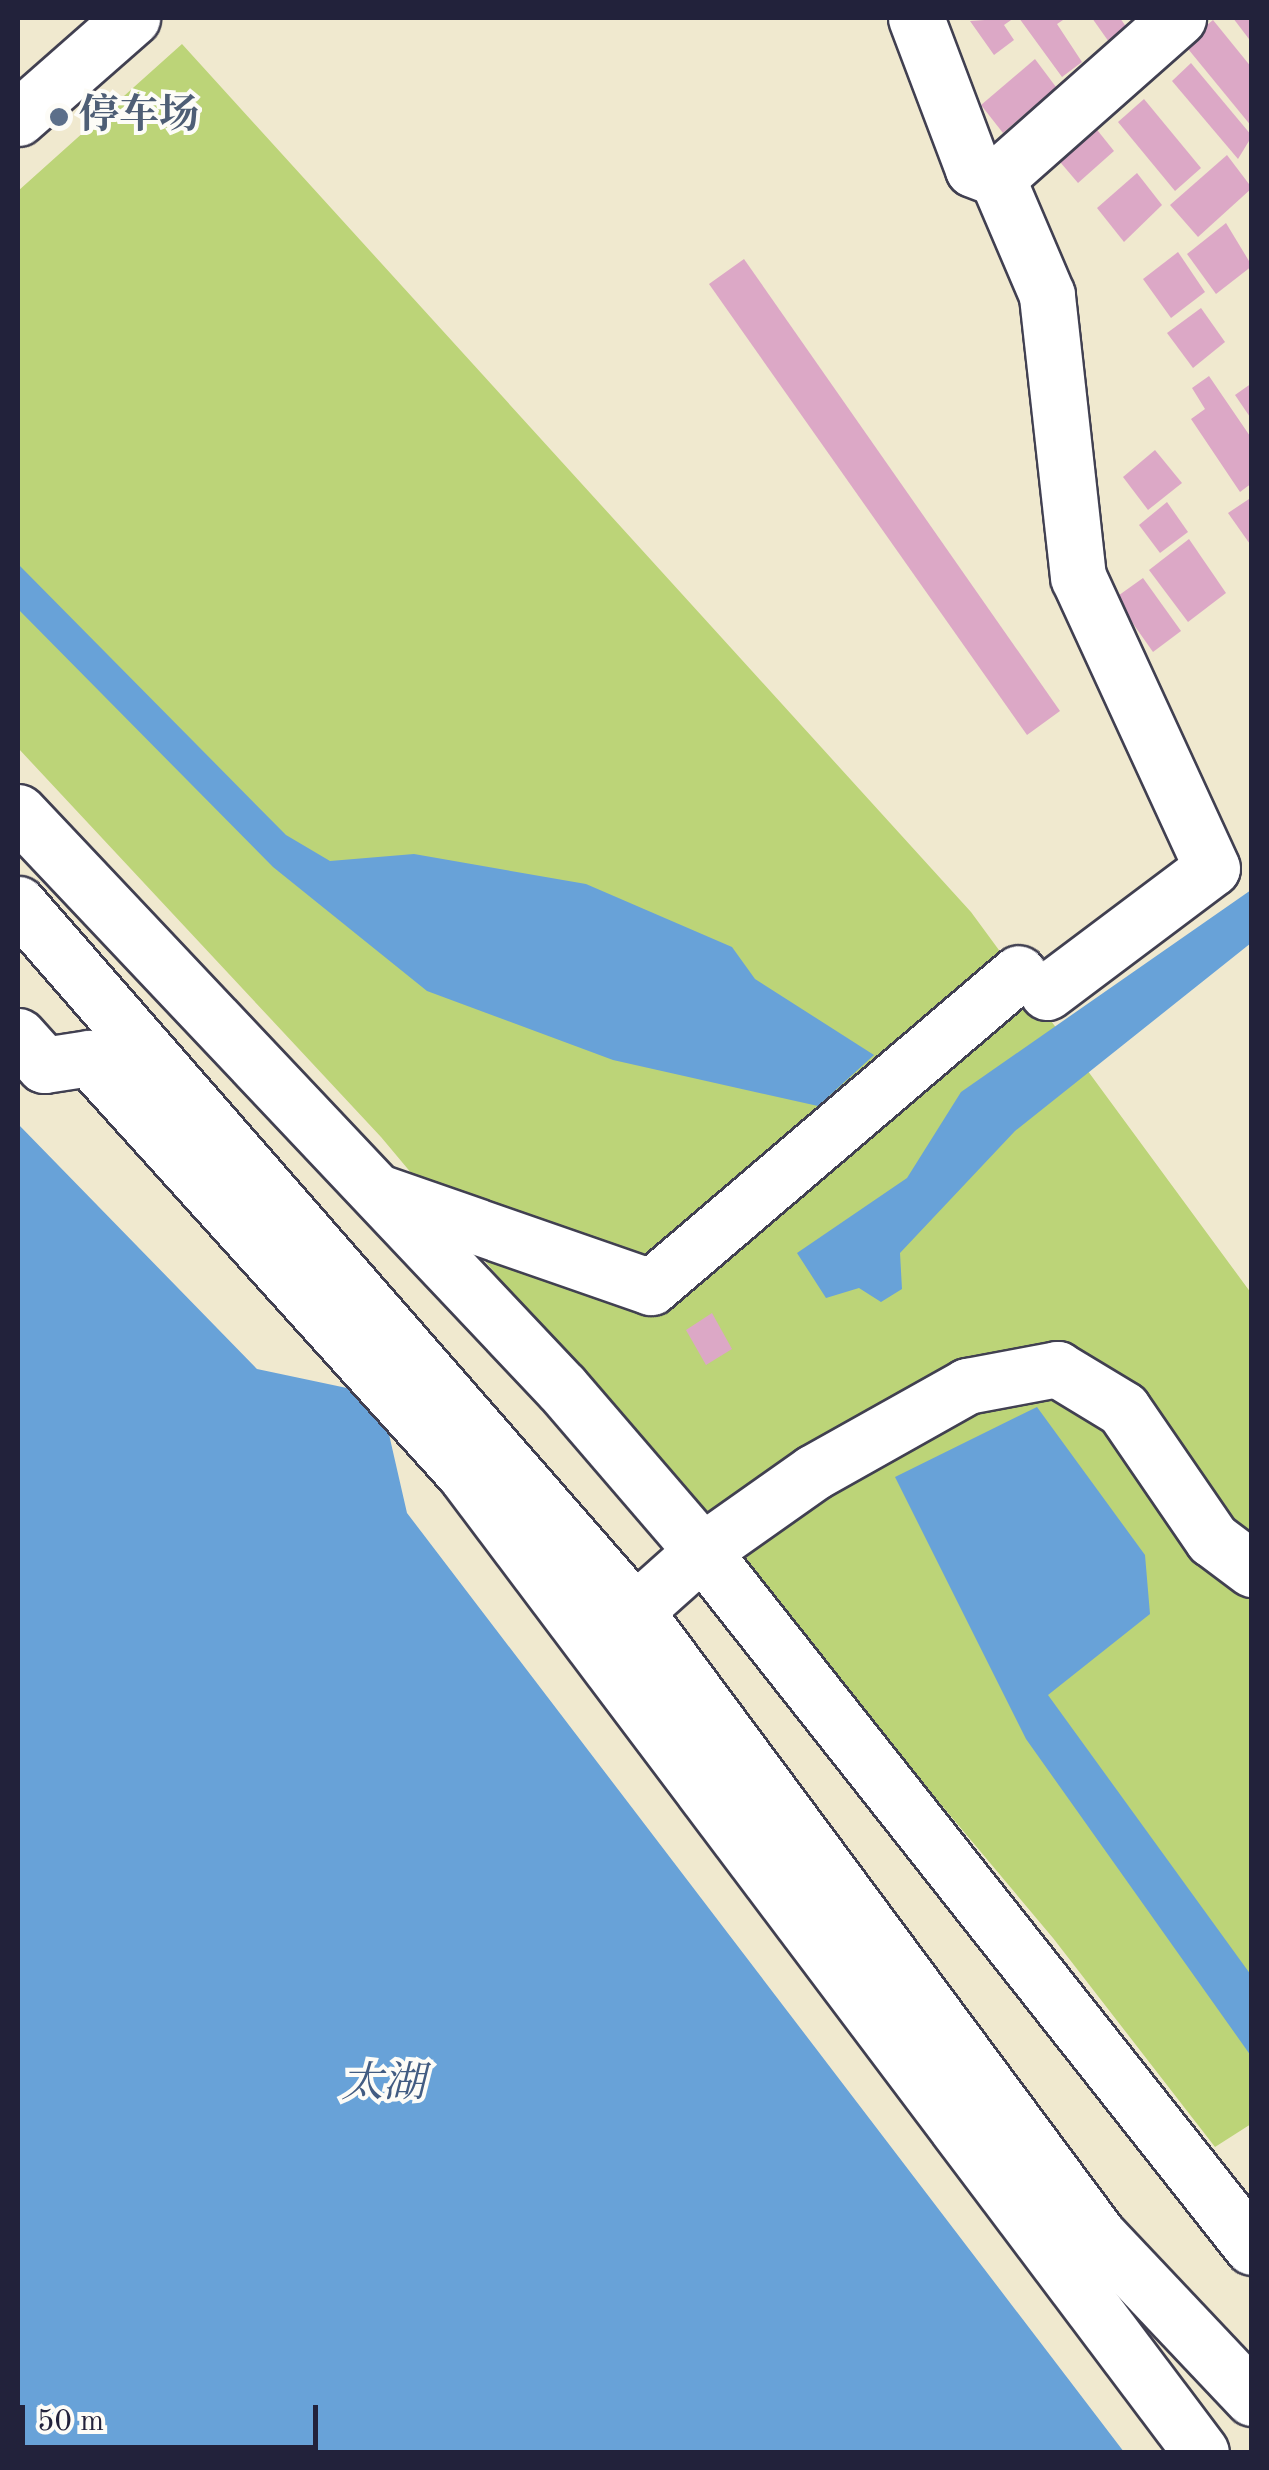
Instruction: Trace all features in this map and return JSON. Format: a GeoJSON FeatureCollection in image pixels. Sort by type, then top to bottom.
{"type":"FeatureCollection","features":[{"type":"Feature","properties":{"kind":"street"},"geometry":{"type":"LineString","coordinates":[[18,118],[132,18]]}},
{"type":"Feature","properties":{"kind":"street"},"geometry":{"type":"LineString","coordinates":[[378,1192],[651,1286],[1032,983],[1232,859],[1078,577],[1048,295],[997,178],[973,169],[916,18]]}},
{"type":"Feature","properties":{"kind":"street"},"geometry":{"type":"LineString","coordinates":[[997,178],[1178,18]]}},
{"type":"Feature","properties":{"kind":"street"},"geometry":{"type":"LineString","coordinates":[[18,812],[378,1192],[702,1550],[1242,2224]]}},
{"type":"Feature","properties":{"kind":"street"},"geometry":{"type":"LineString","coordinates":[[18,904],[635,1610],[1099,2236],[1252,2398]]}},
{"type":"Feature","properties":{"kind":"street"},"geometry":{"type":"LineString","coordinates":[[18,1036],[44,1064],[89,1058],[464,1473],[1201,2452]]}},
{"type":"Feature","properties":{"kind":"street"},"geometry":{"type":"LineString","coordinates":[[635,1610],[702,1550],[814,1472],[967,1386],[1057,1370],[1123,1409],[1212,1539],[1252,1570]]}},
{"type":"Feature","properties":{"kind":"green space"},"geometry":{"type":"Polygon","coordinates":[[[182,44],[971,912],[1251,1293],[1251,2124],[1215,2147],[1053,1938],[381,1137],[18,748],[18,191],[182,44]]]}},
{"type":"Feature","properties":{"kind":"water"},"geometry":{"type":"Polygon","coordinates":[[[18,564],[286,835],[330,861],[414,854],[586,884],[732,947],[755,979],[874,1055],[818,1106],[613,1060],[427,991],[273,867],[18,609],[18,564]]]}},
{"type":"Feature","properties":{"kind":"water"},"geometry":{"type":"Polygon","coordinates":[[[1251,890],[1251,943],[1015,1131],[900,1253],[902,1289],[881,1302],[859,1288],[826,1298],[797,1253],[907,1178],[961,1092],[1251,890]]]}},
{"type":"Feature","properties":{"kind":"water","name":"太湖"},"geometry":{"type":"Polygon","coordinates":[[[18,1124],[257,1369],[380,1395],[407,1513],[1124,2452],[18,2452],[18,1124]]]}},
{"type":"Feature","properties":{"kind":"water"},"geometry":{"type":"Polygon","coordinates":[[[1037,1407],[1145,1555],[1150,1614],[1048,1695],[1251,1975],[1251,2056],[1026,1739],[895,1477],[1037,1407]]]}},
{"type":"Feature","properties":{"kind":"building"},"geometry":{"type":"Polygon","coordinates":[[[1014,18],[1004,25],[1014,40],[994,55],[970,21],[1014,18]]]}},
{"type":"Feature","properties":{"kind":"building"},"geometry":{"type":"Polygon","coordinates":[[[1019,18],[1066,18],[1057,24],[1082,62],[1062,77],[1019,18]]]}},
{"type":"Feature","properties":{"kind":"building"},"geometry":{"type":"Polygon","coordinates":[[[1092,18],[1120,18],[1127,28],[1109,42],[1092,18]]]}},
{"type":"Feature","properties":{"kind":"building"},"geometry":{"type":"Polygon","coordinates":[[[1233,18],[1252,18],[1252,43],[1233,18]]]}},
{"type":"Feature","properties":{"kind":"building"},"geometry":{"type":"Polygon","coordinates":[[[1213,20],[1252,68],[1252,127],[1184,44],[1213,20]]]}},
{"type":"Feature","properties":{"kind":"building"},"geometry":{"type":"Polygon","coordinates":[[[1035,59],[1056,87],[1003,133],[981,105],[1035,59]]]}},
{"type":"Feature","properties":{"kind":"building"},"geometry":{"type":"Polygon","coordinates":[[[1191,63],[1252,136],[1238,159],[1172,81],[1191,63]]]}},
{"type":"Feature","properties":{"kind":"building"},"geometry":{"type":"Polygon","coordinates":[[[1144,99],[1201,168],[1175,191],[1118,122],[1144,99]]]}},
{"type":"Feature","properties":{"kind":"building"},"geometry":{"type":"Polygon","coordinates":[[[1086,116],[1114,151],[1078,183],[1049,149],[1086,116]]]}},
{"type":"Feature","properties":{"kind":"building"},"geometry":{"type":"Polygon","coordinates":[[[1227,155],[1252,188],[1198,237],[1170,205],[1227,155]]]}},
{"type":"Feature","properties":{"kind":"building"},"geometry":{"type":"Polygon","coordinates":[[[1137,173],[1162,205],[1124,242],[1097,208],[1137,173]]]}},
{"type":"Feature","properties":{"kind":"building"},"geometry":{"type":"Polygon","coordinates":[[[1226,223],[1252,266],[1216,294],[1187,254],[1226,223]]]}},
{"type":"Feature","properties":{"kind":"building"},"geometry":{"type":"Polygon","coordinates":[[[1178,252],[1205,292],[1171,318],[1143,279],[1178,252]]]}},
{"type":"Feature","properties":{"kind":"building"},"geometry":{"type":"Polygon","coordinates":[[[744,259],[1060,711],[1027,735],[709,284],[744,259]]]}},
{"type":"Feature","properties":{"kind":"building"},"geometry":{"type":"Polygon","coordinates":[[[1201,308],[1225,342],[1193,368],[1167,333],[1201,308]]]}},
{"type":"Feature","properties":{"kind":"building"},"geometry":{"type":"Polygon","coordinates":[[[1209,376],[1252,439],[1252,483],[1240,492],[1191,419],[1205,409],[1192,388],[1209,376]]]}},
{"type":"Feature","properties":{"kind":"building"},"geometry":{"type":"Polygon","coordinates":[[[1252,383],[1252,420],[1235,395],[1252,383]]]}},
{"type":"Feature","properties":{"kind":"building"},"geometry":{"type":"Polygon","coordinates":[[[1155,450],[1182,483],[1148,510],[1123,477],[1155,450]]]}},
{"type":"Feature","properties":{"kind":"building"},"geometry":{"type":"Polygon","coordinates":[[[1252,497],[1252,547],[1228,513],[1252,497]]]}},
{"type":"Feature","properties":{"kind":"building"},"geometry":{"type":"Polygon","coordinates":[[[1167,502],[1188,532],[1160,553],[1139,525],[1167,502]]]}},
{"type":"Feature","properties":{"kind":"building"},"geometry":{"type":"Polygon","coordinates":[[[1189,539],[1226,593],[1188,622],[1149,570],[1189,539]]]}},
{"type":"Feature","properties":{"kind":"building"},"geometry":{"type":"Polygon","coordinates":[[[1143,578],[1181,631],[1153,652],[1115,598],[1143,578]]]}},
{"type":"Feature","properties":{"kind":"building"},"geometry":{"type":"Polygon","coordinates":[[[712,1313],[732,1349],[706,1365],[686,1330],[712,1313]]]}},
{"type":"Feature","properties":{"kind":"place","name":"停车场"},"geometry":{"type":"Point","coordinates":[59,117]}}]}
